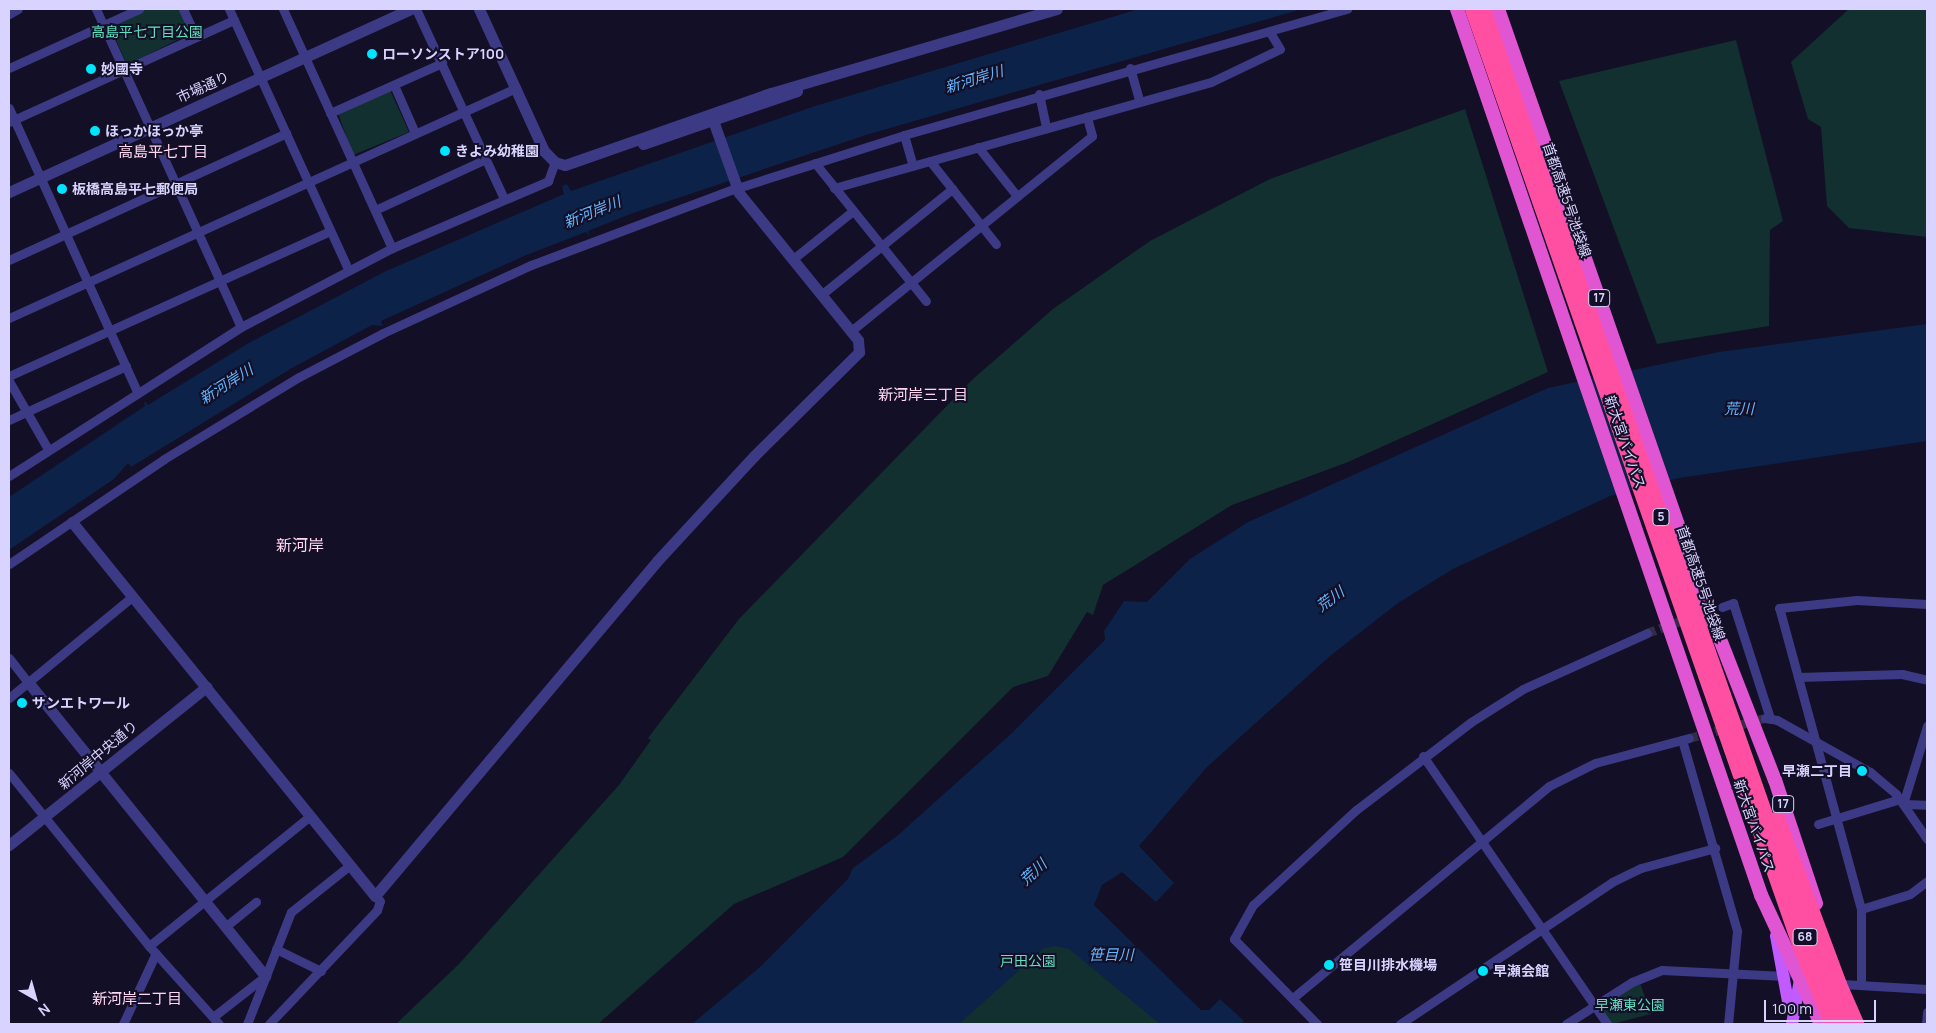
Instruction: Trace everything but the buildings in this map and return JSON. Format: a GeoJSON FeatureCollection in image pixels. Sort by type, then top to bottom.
{"type":"FeatureCollection","features":[{"type":"Feature","properties":{"kind":"highway","name":"新大宮バイパス"},"geometry":{"type":"LineString","coordinates":[[1457,9],[1773,925],[1823,1024]]}},
{"type":"Feature","properties":{"kind":"highway","name":"首都高速5号池袋線"},"geometry":{"type":"LineString","coordinates":[[1472,9],[1693,624],[1852,1024]]}},
{"type":"Feature","properties":{"kind":"highway","name":"首都高速5号池袋線"},"geometry":{"type":"LineString","coordinates":[[1483,9],[1693,624],[1799,944],[1832,1024]]}},
{"type":"Feature","properties":{"kind":"highway","name":"新大宮バイパス"},"geometry":{"type":"LineString","coordinates":[[1498,9],[1700,588],[1798,849],[1841,984]]}},
{"type":"Feature","properties":{"kind":"highway"},"geometry":{"type":"LineString","coordinates":[[1693,624],[1751,748],[1841,984],[1852,1024]]}},
{"type":"Feature","properties":{"kind":"highway"},"geometry":{"type":"LineString","coordinates":[[1693,624],[1723,760],[1815,998],[1823,1024]]}},
{"type":"Feature","properties":{"kind":"main road","name":"68"},"geometry":{"type":"LineString","coordinates":[[1792,1024],[1805,939],[1798,849]]}},
{"type":"Feature","properties":{"kind":"main road","name":"68"},"geometry":{"type":"LineString","coordinates":[[1773,925],[1786,976],[1787,1024]]}},
{"type":"Feature","properties":{"kind":"street"},"geometry":{"type":"LineString","coordinates":[[9,14],[18,9]]}},
{"type":"Feature","properties":{"kind":"street"},"geometry":{"type":"LineString","coordinates":[[96,9],[241,327]]}},
{"type":"Feature","properties":{"kind":"street"},"geometry":{"type":"LineString","coordinates":[[9,68],[139,9]]}},
{"type":"Feature","properties":{"kind":"street"},"geometry":{"type":"LineString","coordinates":[[183,9],[196,37]]}},
{"type":"Feature","properties":{"kind":"street"},"geometry":{"type":"LineString","coordinates":[[229,9],[348,270]]}},
{"type":"Feature","properties":{"kind":"street"},"geometry":{"type":"LineString","coordinates":[[283,9],[392,248]]}},
{"type":"Feature","properties":{"kind":"street","name":"市場通り"},"geometry":{"type":"LineString","coordinates":[[9,192],[410,9]]}},
{"type":"Feature","properties":{"kind":"street"},"geometry":{"type":"LineString","coordinates":[[416,9],[504,199]]}},
{"type":"Feature","properties":{"kind":"street"},"geometry":{"type":"LineString","coordinates":[[479,9],[544,151],[555,162],[575,164],[826,77],[1057,9]]}},
{"type":"Feature","properties":{"kind":"street"},"geometry":{"type":"LineString","coordinates":[[9,564],[223,422],[383,332],[531,265],[737,188],[904,135],[1130,68],[1347,9]]}},
{"type":"Feature","properties":{"kind":"street"},"geometry":{"type":"LineString","coordinates":[[11,121],[234,20]]}},
{"type":"Feature","properties":{"kind":"street"},"geometry":{"type":"LineString","coordinates":[[834,188],[1211,82],[1280,49],[1269,31]]}},
{"type":"Feature","properties":{"kind":"street"},"geometry":{"type":"LineString","coordinates":[[330,113],[442,63]]}},
{"type":"Feature","properties":{"kind":"street"},"geometry":{"type":"LineString","coordinates":[[1130,68],[1140,102]]}},
{"type":"Feature","properties":{"kind":"street"},"geometry":{"type":"LineString","coordinates":[[614,149],[662,141],[715,125],[773,103],[826,77]]}},
{"type":"Feature","properties":{"kind":"street"},"geometry":{"type":"LineString","coordinates":[[394,85],[416,133]]}},
{"type":"Feature","properties":{"kind":"street"},"geometry":{"type":"LineString","coordinates":[[9,318],[516,88]]}},
{"type":"Feature","properties":{"kind":"street"},"geometry":{"type":"LineString","coordinates":[[1039,94],[1046,128]]}},
{"type":"Feature","properties":{"kind":"street"},"geometry":{"type":"LineString","coordinates":[[9,108],[11,121],[40,177],[137,391]]}},
{"type":"Feature","properties":{"kind":"street"},"geometry":{"type":"LineString","coordinates":[[851,331],[1092,136],[1087,117]]}},
{"type":"Feature","properties":{"kind":"street"},"geometry":{"type":"LineString","coordinates":[[375,896],[657,561],[754,456],[858,354],[860,344],[851,331],[737,188],[715,125]]}},
{"type":"Feature","properties":{"kind":"street"},"geometry":{"type":"LineString","coordinates":[[9,260],[286,134]]}},
{"type":"Feature","properties":{"kind":"street"},"geometry":{"type":"LineString","coordinates":[[904,135],[913,166]]}},
{"type":"Feature","properties":{"kind":"street"},"geometry":{"type":"LineString","coordinates":[[978,147],[1017,196]]}},
{"type":"Feature","properties":{"kind":"street"},"geometry":{"type":"LineString","coordinates":[[375,210],[486,159]]}},
{"type":"Feature","properties":{"kind":"street"},"geometry":{"type":"LineString","coordinates":[[930,161],[996,244]]}},
{"type":"Feature","properties":{"kind":"street"},"geometry":{"type":"LineString","coordinates":[[9,476],[137,391],[241,327],[392,248],[548,181],[555,162]]}},
{"type":"Feature","properties":{"kind":"street"},"geometry":{"type":"LineString","coordinates":[[815,163],[926,301]]}},
{"type":"Feature","properties":{"kind":"street"},"geometry":{"type":"LineString","coordinates":[[821,294],[952,189]]}},
{"type":"Feature","properties":{"kind":"street"},"geometry":{"type":"LineString","coordinates":[[793,259],[853,211]]}},
{"type":"Feature","properties":{"kind":"street"},"geometry":{"type":"LineString","coordinates":[[9,376],[330,231]]}},
{"type":"Feature","properties":{"kind":"street"},"geometry":{"type":"LineString","coordinates":[[9,420],[126,366]]}},
{"type":"Feature","properties":{"kind":"street"},"geometry":{"type":"LineString","coordinates":[[9,381],[24,413],[48,449]]}},
{"type":"Feature","properties":{"kind":"street"},"geometry":{"type":"LineString","coordinates":[[72,522],[380,901],[377,910],[269,1024]]}},
{"type":"Feature","properties":{"kind":"street"},"geometry":{"type":"LineString","coordinates":[[9,698],[132,597]]}},
{"type":"Feature","properties":{"kind":"street"},"geometry":{"type":"LineString","coordinates":[[1861,983],[1861,908],[1779,608],[1857,600],[1927,604]]}},
{"type":"Feature","properties":{"kind":"street"},"geometry":{"type":"LineString","coordinates":[[1722,607],[1733,603],[1768,718],[1815,740],[1864,767],[1902,802],[1927,839]]}},
{"type":"Feature","properties":{"kind":"street"},"geometry":{"type":"LineString","coordinates":[[1317,1024],[1234,934],[1247,921],[1253,906],[1315,845],[1423,756],[1523,689],[1647,632]]}},
{"type":"Feature","properties":{"kind":"street"},"geometry":{"type":"LineString","coordinates":[[9,658],[265,976]]}},
{"type":"Feature","properties":{"kind":"street"},"geometry":{"type":"LineString","coordinates":[[1798,677],[1902,674],[1927,680]]}},
{"type":"Feature","properties":{"kind":"street","name":"新河岸中央通り"},"geometry":{"type":"LineString","coordinates":[[9,845],[46,819],[206,687]]}},
{"type":"Feature","properties":{"kind":"street"},"geometry":{"type":"LineString","coordinates":[[1902,802],[1927,726]]}},
{"type":"Feature","properties":{"kind":"street"},"geometry":{"type":"LineString","coordinates":[[1294,998],[1482,842],[1571,773],[1685,739],[1737,931],[1735,972],[1728,1024]]}},
{"type":"Feature","properties":{"kind":"street"},"geometry":{"type":"LineString","coordinates":[[1423,756],[1608,1024]]}},
{"type":"Feature","properties":{"kind":"street"},"geometry":{"type":"LineString","coordinates":[[9,773],[149,946],[216,1020],[265,976]]}},
{"type":"Feature","properties":{"kind":"street"},"geometry":{"type":"LineString","coordinates":[[1818,824],[1902,802],[1927,805]]}},
{"type":"Feature","properties":{"kind":"street"},"geometry":{"type":"LineString","coordinates":[[149,946],[310,816]]}},
{"type":"Feature","properties":{"kind":"street"},"geometry":{"type":"LineString","coordinates":[[1400,1024],[1627,874],[1715,848]]}},
{"type":"Feature","properties":{"kind":"street"},"geometry":{"type":"LineString","coordinates":[[247,1024],[291,912],[350,865]]}},
{"type":"Feature","properties":{"kind":"street"},"geometry":{"type":"LineString","coordinates":[[1861,908],[1910,894],[1927,882]]}},
{"type":"Feature","properties":{"kind":"street"},"geometry":{"type":"LineString","coordinates":[[225,927],[256,902]]}},
{"type":"Feature","properties":{"kind":"street"},"geometry":{"type":"LineString","coordinates":[[276,949],[321,971]]}},
{"type":"Feature","properties":{"kind":"street"},"geometry":{"type":"LineString","coordinates":[[123,1024],[156,953]]}},
{"type":"Feature","properties":{"kind":"street"},"geometry":{"type":"LineString","coordinates":[[1566,1024],[1632,982],[1662,970],[1735,972],[1786,976]]}},
{"type":"Feature","properties":{"kind":"street"},"geometry":{"type":"LineString","coordinates":[[1841,984],[1861,983],[1927,989]]}},
{"type":"Feature","properties":{"kind":"street"},"geometry":{"type":"LineString","coordinates":[[1926,1024],[1927,1012]]}},
{"type":"Feature","properties":{"kind":"green space","name":"高島平七丁目公園"},"geometry":{"type":"Polygon","coordinates":[[[146,9],[180,9],[191,33],[127,65],[110,26],[146,9]]]}},
{"type":"Feature","properties":{"kind":"green space"},"geometry":{"type":"Polygon","coordinates":[[[1849,9],[1927,9],[1927,237],[1849,228],[1827,206],[1821,127],[1808,119],[1791,62],[1849,9]]]}},
{"type":"Feature","properties":{"kind":"green space"},"geometry":{"type":"Polygon","coordinates":[[[1736,40],[1783,221],[1770,230],[1769,326],[1657,344],[1559,81],[1736,40]]]}},
{"type":"Feature","properties":{"kind":"green space"},"geometry":{"type":"Polygon","coordinates":[[[390,90],[409,132],[353,155],[338,113],[390,90]]]}},
{"type":"Feature","properties":{"kind":"green space"},"geometry":{"type":"Polygon","coordinates":[[[1465,109],[1548,372],[1348,462],[1232,505],[1103,585],[1093,615],[1087,612],[1048,676],[1013,687],[843,857],[734,904],[598,1024],[396,1024],[459,964],[619,785],[651,740],[648,738],[739,619],[973,379],[1053,309],[1150,241],[1270,179],[1465,109]]]}},
{"type":"Feature","properties":{"kind":"green space","name":"戸田公園"},"geometry":{"type":"Polygon","coordinates":[[[1032,875],[1174,1024],[853,1024],[1032,875]]]}},
{"type":"Feature","properties":{"kind":"green space","name":"早瀬東公園"},"geometry":{"type":"Polygon","coordinates":[[[1640,983],[1651,1014],[1612,1024],[1600,1006],[1640,983]]]}},
{"type":"Feature","properties":{"kind":"water","name":"新河岸川"},"geometry":{"type":"Polygon","coordinates":[[[1139,9],[1302,9],[866,135],[633,213],[588,231],[590,237],[586,232],[524,256],[381,321],[383,326],[372,325],[292,368],[131,467],[128,463],[114,479],[9,550],[9,497],[145,406],[144,401],[148,405],[247,344],[386,271],[564,194],[562,186],[567,184],[571,191],[815,106],[1139,9]]]}},
{"type":"Feature","properties":{"kind":"water"},"geometry":{"type":"Polygon","coordinates":[[[1927,324],[1927,441],[1679,478],[1610,496],[1453,569],[1398,603],[1330,656],[1207,767],[1139,846],[1174,883],[1156,902],[1122,872],[1102,885],[1094,905],[1201,1010],[1209,1010],[1220,999],[1244,1021],[1241,1024],[1160,1024],[1069,949],[1056,946],[1044,948],[959,1024],[692,1024],[760,967],[848,879],[853,868],[897,836],[1012,733],[1105,640],[1104,631],[1124,601],[1147,602],[1190,559],[1248,522],[1548,388],[1719,352],[1927,324]]]}},
{"type":"Feature","properties":{"kind":"tunnel"},"geometry":{"type":"LineString","coordinates":[[1647,633],[1689,618]]}},
{"type":"Feature","properties":{"kind":"tunnel"},"geometry":{"type":"LineString","coordinates":[[1689,738],[1765,718]]}},
{"type":"Feature","properties":{"kind":"place","name":"ローソンストア100"},"geometry":{"type":"Point","coordinates":[372,54]}},
{"type":"Feature","properties":{"kind":"place","name":"妙國寺"},"geometry":{"type":"Point","coordinates":[91,69]}},
{"type":"Feature","properties":{"kind":"place","name":"ほっかほっか亭"},"geometry":{"type":"Point","coordinates":[95,131]}},
{"type":"Feature","properties":{"kind":"place","name":"きよみ幼稚園"},"geometry":{"type":"Point","coordinates":[445,151]}},
{"type":"Feature","properties":{"kind":"place","name":"板橋高島平七郵便局"},"geometry":{"type":"Point","coordinates":[62,189]}},
{"type":"Feature","properties":{"kind":"place","name":"サンエトワール"},"geometry":{"type":"Point","coordinates":[22,703]}},
{"type":"Feature","properties":{"kind":"place","name":"早瀬二丁目"},"geometry":{"type":"Point","coordinates":[1862,771]}},
{"type":"Feature","properties":{"kind":"place","name":"笹目川排水機場"},"geometry":{"type":"Point","coordinates":[1329,965]}},
{"type":"Feature","properties":{"kind":"place","name":"早瀬会館"},"geometry":{"type":"Point","coordinates":[1483,971]}},
{"type":"Feature","properties":{"kind":"district","name":"高島平七丁目"},"geometry":{"type":"Point","coordinates":[163,152]}},
{"type":"Feature","properties":{"kind":"district","name":"新河岸三丁目"},"geometry":{"type":"Point","coordinates":[923,395]}},
{"type":"Feature","properties":{"kind":"district","name":"新河岸"},"geometry":{"type":"Point","coordinates":[300,545]}},
{"type":"Feature","properties":{"kind":"district","name":"新河岸二丁目"},"geometry":{"type":"Point","coordinates":[137,999]}},
{"type":"Feature","properties":{"kind":"water label","name":"荒川"},"geometry":{"type":"Point","coordinates":[1739,409]}},
{"type":"Feature","properties":{"kind":"water label","name":"荒川"},"geometry":{"type":"Point","coordinates":[1330,599]}},
{"type":"Feature","properties":{"kind":"water label","name":"荒川"},"geometry":{"type":"Point","coordinates":[1033,872]}},
{"type":"Feature","properties":{"kind":"water label","name":"笹目川"},"geometry":{"type":"Point","coordinates":[1111,955]}}]}
